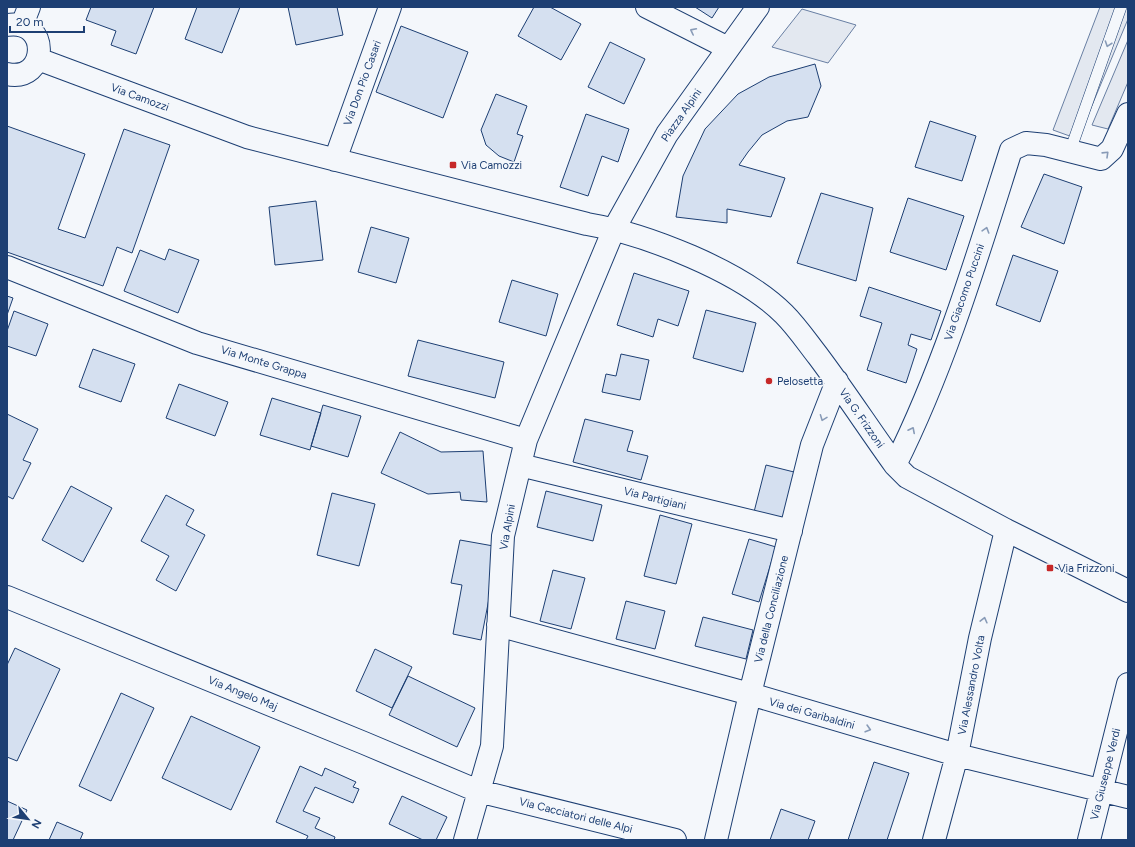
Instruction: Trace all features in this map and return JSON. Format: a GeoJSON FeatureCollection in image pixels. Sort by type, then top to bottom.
{"type":"FeatureCollection","features":[{"type":"Feature","properties":{"kind":"street","name":"Via Don Pio Casari"},"geometry":{"type":"LineString","coordinates":[[335,160],[390,7]]}},
{"type":"Feature","properties":{"kind":"street"},"geometry":{"type":"LineString","coordinates":[[647,7],[728,48]]}},
{"type":"Feature","properties":{"kind":"street","name":"Piazza Alpini"},"geometry":{"type":"LineString","coordinates":[[614,229],[667,134],[758,7]]}},
{"type":"Feature","properties":{"kind":"street"},"geometry":{"type":"LineString","coordinates":[[7,74],[13,76],[23,74],[32,68],[38,59],[40,49],[37,39],[31,30],[19,19]]}},
{"type":"Feature","properties":{"kind":"street","name":"Via Camozzi"},"geometry":{"type":"LineString","coordinates":[[38,59],[247,137],[587,224],[614,229]]}},
{"type":"Feature","properties":{"kind":"street"},"geometry":{"type":"LineString","coordinates":[[1070,151],[1101,159],[1112,149],[1128,114]]}},
{"type":"Feature","properties":{"kind":"street","name":"Via Giacomo Puccini"},"geometry":{"type":"LineString","coordinates":[[895,465],[916,422],[970,279],[1010,150],[1026,143],[1046,145],[1070,151]]}},
{"type":"Feature","properties":{"kind":"street","name":"Via G. Frizzoni"},"geometry":{"type":"LineString","coordinates":[[614,229],[683,253],[728,275],[765,298],[793,323],[837,381],[895,465],[907,477],[1006,530],[1128,591]]}},
{"type":"Feature","properties":{"kind":"street","name":"Via Alpini"},"geometry":{"type":"LineString","coordinates":[[465,840],[492,746],[503,536],[526,440],[614,229]]}},
{"type":"Feature","properties":{"kind":"street","name":"Via Monte Grappa"},"geometry":{"type":"LineString","coordinates":[[7,267],[197,343],[526,440]]}},
{"type":"Feature","properties":{"kind":"street","name":"Via della Conciliazione"},"geometry":{"type":"LineString","coordinates":[[716,840],[750,694],[812,445],[837,381]]}},
{"type":"Feature","properties":{"kind":"street","name":"Via Partigiani"},"geometry":{"type":"LineString","coordinates":[[520,465],[790,531]]}},
{"type":"Feature","properties":{"kind":"street","name":"Via Alessandro Volta"},"geometry":{"type":"LineString","coordinates":[[934,840],[957,755],[980,638],[1006,530]]}},
{"type":"Feature","properties":{"kind":"street","name":"Via Angelo Maj"},"geometry":{"type":"LineString","coordinates":[[7,597],[364,742],[478,791]]}},
{"type":"Feature","properties":{"kind":"street","name":"Via dei Garibaldini"},"geometry":{"type":"LineString","coordinates":[[498,624],[750,694],[957,755],[1128,797]]}},
{"type":"Feature","properties":{"kind":"street","name":"Via Giuseppe Verdi"},"geometry":{"type":"LineString","coordinates":[[1088,840],[1128,684]]}},
{"type":"Feature","properties":{"kind":"street","name":"Via Cacciatori delle Alpi"},"geometry":{"type":"LineString","coordinates":[[478,791],[674,840]]}},
{"type":"Feature","properties":{"kind":"lane"},"geometry":{"type":"LineString","coordinates":[[1070,151],[1121,7]]}},
{"type":"Feature","properties":{"kind":"shaded area"},"geometry":{"type":"Polygon","coordinates":[[[1100,7],[1128,7],[1128,19],[1078,139],[1053,130],[1100,7]]]}},
{"type":"Feature","properties":{"kind":"shaded area"},"geometry":{"type":"Polygon","coordinates":[[[802,9],[856,25],[828,63],[772,47],[802,9]]]}},
{"type":"Feature","properties":{"kind":"shaded area"},"geometry":{"type":"Polygon","coordinates":[[[1128,40],[1128,82],[1108,129],[1092,125],[1128,40]]]}},
{"type":"Feature","properties":{"kind":"building"},"geometry":{"type":"Polygon","coordinates":[[[91,7],[154,7],[136,54],[111,45],[116,31],[86,20],[91,7]]]}},
{"type":"Feature","properties":{"kind":"building"},"geometry":{"type":"Polygon","coordinates":[[[197,7],[240,7],[222,53],[185,39],[197,7]]]}},
{"type":"Feature","properties":{"kind":"building"},"geometry":{"type":"Polygon","coordinates":[[[288,7],[337,7],[343,35],[296,45],[288,7]]]}},
{"type":"Feature","properties":{"kind":"building"},"geometry":{"type":"Polygon","coordinates":[[[534,7],[550,7],[581,24],[561,60],[518,36],[534,7]]]}},
{"type":"Feature","properties":{"kind":"building"},"geometry":{"type":"Polygon","coordinates":[[[695,7],[719,7],[712,18],[695,7]]]}},
{"type":"Feature","properties":{"kind":"building"},"geometry":{"type":"Polygon","coordinates":[[[401,26],[468,52],[443,118],[376,92],[401,26]]]}},
{"type":"Feature","properties":{"kind":"building"},"geometry":{"type":"Polygon","coordinates":[[[610,42],[645,59],[624,104],[588,87],[610,42]]]}},
{"type":"Feature","properties":{"kind":"building"},"geometry":{"type":"Polygon","coordinates":[[[815,64],[821,86],[808,117],[787,121],[762,135],[739,165],[785,178],[771,217],[727,209],[727,223],[676,217],[683,176],[705,129],[738,94],[769,77],[815,64]]]}},
{"type":"Feature","properties":{"kind":"building"},"geometry":{"type":"Polygon","coordinates":[[[496,94],[527,106],[517,134],[523,136],[514,162],[499,156],[486,145],[481,130],[496,94]]]}},
{"type":"Feature","properties":{"kind":"building"},"geometry":{"type":"Polygon","coordinates":[[[586,114],[629,129],[618,162],[602,156],[588,196],[560,187],[586,114]]]}},
{"type":"Feature","properties":{"kind":"building"},"geometry":{"type":"Polygon","coordinates":[[[930,121],[976,136],[962,181],[915,167],[930,121]]]}},
{"type":"Feature","properties":{"kind":"building"},"geometry":{"type":"Polygon","coordinates":[[[7,126],[85,154],[58,229],[85,238],[124,129],[170,145],[132,253],[117,247],[103,286],[7,252],[7,126]]]}},
{"type":"Feature","properties":{"kind":"building"},"geometry":{"type":"Polygon","coordinates":[[[1044,174],[1082,187],[1064,244],[1021,227],[1044,174]]]}},
{"type":"Feature","properties":{"kind":"building"},"geometry":{"type":"Polygon","coordinates":[[[821,193],[873,208],[856,281],[797,263],[821,193]]]}},
{"type":"Feature","properties":{"kind":"building"},"geometry":{"type":"Polygon","coordinates":[[[908,198],[964,216],[946,270],[890,252],[908,198]]]}},
{"type":"Feature","properties":{"kind":"building"},"geometry":{"type":"Polygon","coordinates":[[[316,201],[323,260],[275,265],[269,207],[316,201]]]}},
{"type":"Feature","properties":{"kind":"building"},"geometry":{"type":"Polygon","coordinates":[[[371,227],[409,238],[396,283],[358,272],[371,227]]]}},
{"type":"Feature","properties":{"kind":"building"},"geometry":{"type":"Polygon","coordinates":[[[169,249],[199,260],[178,313],[124,291],[140,250],[165,260],[169,249]]]}},
{"type":"Feature","properties":{"kind":"building"},"geometry":{"type":"Polygon","coordinates":[[[1013,255],[1058,271],[1040,322],[996,305],[1013,255]]]}},
{"type":"Feature","properties":{"kind":"building"},"geometry":{"type":"Polygon","coordinates":[[[634,273],[689,291],[678,326],[658,319],[653,337],[617,325],[634,273]]]}},
{"type":"Feature","properties":{"kind":"building"},"geometry":{"type":"Polygon","coordinates":[[[512,280],[558,294],[546,336],[499,322],[512,280]]]}},
{"type":"Feature","properties":{"kind":"building"},"geometry":{"type":"Polygon","coordinates":[[[869,287],[941,311],[931,340],[911,334],[908,345],[917,349],[906,383],[867,370],[882,323],[860,316],[869,287]]]}},
{"type":"Feature","properties":{"kind":"building"},"geometry":{"type":"Polygon","coordinates":[[[7,296],[13,298],[7,315],[7,296]]]}},
{"type":"Feature","properties":{"kind":"building"},"geometry":{"type":"Polygon","coordinates":[[[706,310],[756,323],[743,372],[693,358],[706,310]]]}},
{"type":"Feature","properties":{"kind":"building"},"geometry":{"type":"Polygon","coordinates":[[[14,311],[48,324],[36,356],[7,346],[7,331],[14,311]]]}},
{"type":"Feature","properties":{"kind":"building"},"geometry":{"type":"Polygon","coordinates":[[[418,340],[504,362],[495,398],[408,376],[418,340]]]}},
{"type":"Feature","properties":{"kind":"building"},"geometry":{"type":"Polygon","coordinates":[[[93,349],[135,364],[121,402],[79,387],[93,349]]]}},
{"type":"Feature","properties":{"kind":"building"},"geometry":{"type":"Polygon","coordinates":[[[621,354],[649,360],[640,400],[602,392],[606,374],[616,376],[621,354]]]}},
{"type":"Feature","properties":{"kind":"building"},"geometry":{"type":"Polygon","coordinates":[[[179,384],[228,402],[215,436],[166,418],[179,384]]]}},
{"type":"Feature","properties":{"kind":"building"},"geometry":{"type":"Polygon","coordinates":[[[272,398],[321,413],[310,450],[260,435],[272,398]]]}},
{"type":"Feature","properties":{"kind":"building"},"geometry":{"type":"Polygon","coordinates":[[[323,405],[361,416],[348,457],[311,446],[323,405]]]}},
{"type":"Feature","properties":{"kind":"building"},"geometry":{"type":"Polygon","coordinates":[[[7,414],[38,429],[23,460],[31,463],[13,499],[7,496],[7,414]]]}},
{"type":"Feature","properties":{"kind":"building"},"geometry":{"type":"Polygon","coordinates":[[[585,419],[633,431],[627,451],[648,456],[641,480],[573,462],[585,419]]]}},
{"type":"Feature","properties":{"kind":"building"},"geometry":{"type":"Polygon","coordinates":[[[400,432],[441,452],[483,451],[487,502],[461,500],[460,492],[428,494],[381,473],[400,432]]]}},
{"type":"Feature","properties":{"kind":"building"},"geometry":{"type":"Polygon","coordinates":[[[766,465],[798,473],[786,520],[754,512],[766,465]]]}},
{"type":"Feature","properties":{"kind":"building"},"geometry":{"type":"Polygon","coordinates":[[[71,486],[112,508],[83,562],[42,540],[71,486]]]}},
{"type":"Feature","properties":{"kind":"building"},"geometry":{"type":"Polygon","coordinates":[[[546,491],[602,505],[593,541],[537,527],[546,491]]]}},
{"type":"Feature","properties":{"kind":"building"},"geometry":{"type":"Polygon","coordinates":[[[332,493],[375,504],[359,566],[317,555],[332,493]]]}},
{"type":"Feature","properties":{"kind":"building"},"geometry":{"type":"Polygon","coordinates":[[[166,495],[194,510],[186,525],[205,535],[176,591],[156,580],[169,556],[141,541],[166,495]]]}},
{"type":"Feature","properties":{"kind":"building"},"geometry":{"type":"Polygon","coordinates":[[[660,515],[692,524],[676,584],[644,576],[660,515]]]}},
{"type":"Feature","properties":{"kind":"building"},"geometry":{"type":"Polygon","coordinates":[[[749,539],[776,547],[759,602],[732,594],[749,539]]]}},
{"type":"Feature","properties":{"kind":"building"},"geometry":{"type":"Polygon","coordinates":[[[460,540],[499,547],[481,640],[453,634],[462,585],[451,583],[460,540]]]}},
{"type":"Feature","properties":{"kind":"building"},"geometry":{"type":"Polygon","coordinates":[[[553,570],[585,578],[571,629],[540,621],[553,570]]]}},
{"type":"Feature","properties":{"kind":"building"},"geometry":{"type":"Polygon","coordinates":[[[626,601],[665,611],[655,649],[616,639],[626,601]]]}},
{"type":"Feature","properties":{"kind":"building"},"geometry":{"type":"Polygon","coordinates":[[[703,617],[753,630],[746,659],[695,646],[703,617]]]}},
{"type":"Feature","properties":{"kind":"building"},"geometry":{"type":"Polygon","coordinates":[[[15,648],[60,669],[17,761],[7,757],[7,665],[15,648]]]}},
{"type":"Feature","properties":{"kind":"building"},"geometry":{"type":"Polygon","coordinates":[[[375,649],[412,667],[392,708],[356,691],[375,649]]]}},
{"type":"Feature","properties":{"kind":"building"},"geometry":{"type":"Polygon","coordinates":[[[408,676],[475,708],[457,747],[389,715],[408,676]]]}},
{"type":"Feature","properties":{"kind":"building"},"geometry":{"type":"Polygon","coordinates":[[[121,693],[154,708],[111,801],[79,786],[121,693]]]}},
{"type":"Feature","properties":{"kind":"building"},"geometry":{"type":"Polygon","coordinates":[[[191,716],[260,747],[231,810],[162,778],[191,716]]]}},
{"type":"Feature","properties":{"kind":"building"},"geometry":{"type":"Polygon","coordinates":[[[874,762],[909,773],[887,840],[848,840],[874,762]]]}},
{"type":"Feature","properties":{"kind":"building"},"geometry":{"type":"Polygon","coordinates":[[[300,766],[322,776],[325,768],[356,782],[353,787],[359,789],[353,803],[315,787],[303,811],[320,818],[315,828],[335,837],[334,840],[306,840],[308,836],[276,822],[300,766]]]}},
{"type":"Feature","properties":{"kind":"building"},"geometry":{"type":"Polygon","coordinates":[[[402,796],[447,817],[436,840],[423,840],[389,824],[402,796]]]}},
{"type":"Feature","properties":{"kind":"building"},"geometry":{"type":"Polygon","coordinates":[[[7,801],[27,810],[13,840],[7,840],[7,801]]]}},
{"type":"Feature","properties":{"kind":"building"},"geometry":{"type":"Polygon","coordinates":[[[781,809],[815,821],[808,840],[770,840],[781,809]]]}},
{"type":"Feature","properties":{"kind":"building"},"geometry":{"type":"Polygon","coordinates":[[[57,822],[83,833],[80,840],[49,840],[57,822]]]}},
{"type":"Feature","properties":{"kind":"place","name":"Via Camozzi"},"geometry":{"type":"Point","coordinates":[453,165]}},
{"type":"Feature","properties":{"kind":"place","name":"Pelosetta"},"geometry":{"type":"Point","coordinates":[769,381]}},
{"type":"Feature","properties":{"kind":"place","name":"Via Frizzoni"},"geometry":{"type":"Point","coordinates":[1050,568]}}]}
